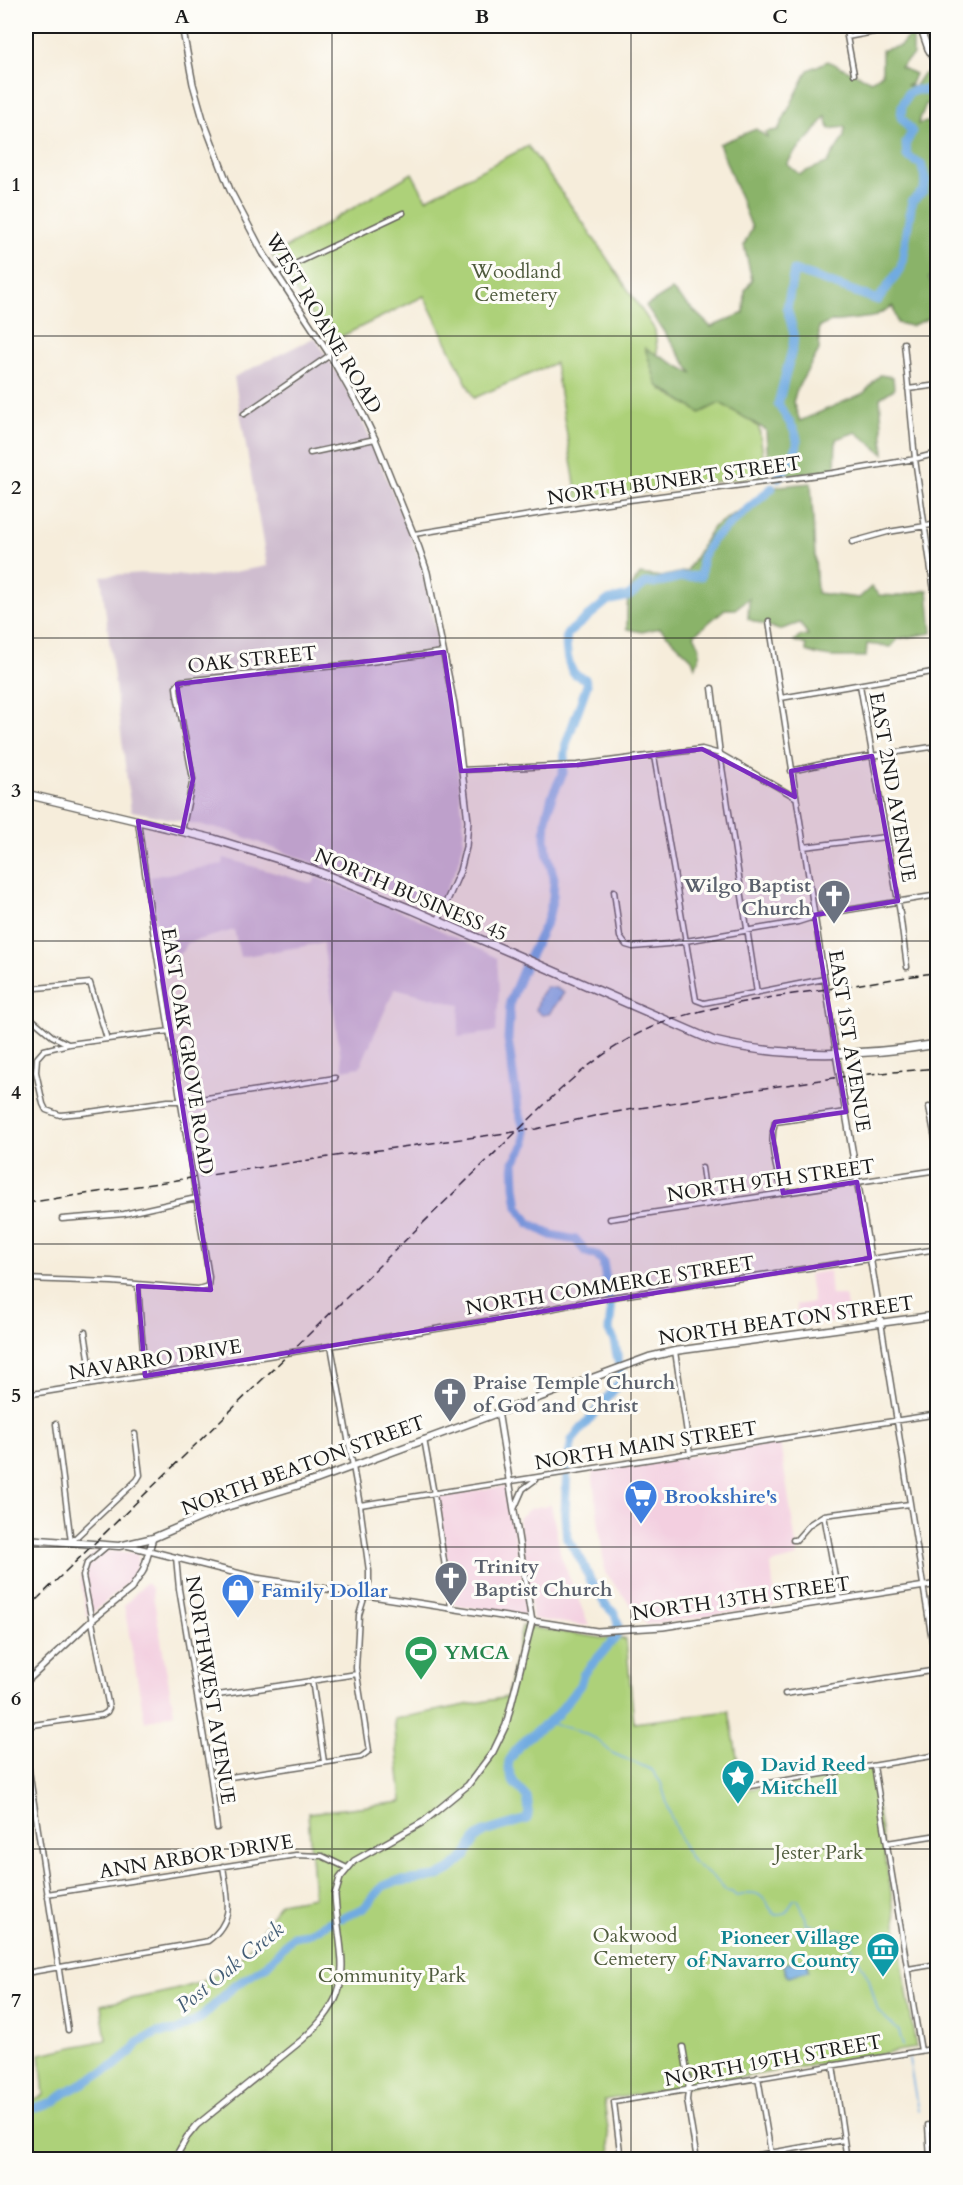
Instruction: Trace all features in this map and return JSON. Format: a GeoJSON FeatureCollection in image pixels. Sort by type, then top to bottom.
{"type":"FeatureCollection","features":[{"type":"Feature","properties":{"kind":"main road","name":"NORTH BUSINESS 45"},"geometry":{"type":"LineString","coordinates":[[26,794],[274,856],[311,869],[438,921],[694,1034],[741,1047],[773,1052],[836,1054],[938,1044]]}},
{"type":"Feature","properties":{"kind":"main road","name":"NORTH BEATON STREET"},"geometry":{"type":"LineString","coordinates":[[26,1539],[107,1546],[124,1545],[153,1538],[223,1508],[353,1466],[642,1360],[675,1351],[938,1315]]}},
{"type":"Feature","properties":{"kind":"street","name":"WEST ROANE ROAD"},"geometry":{"type":"LineString","coordinates":[[182,26],[193,84],[212,145],[230,190],[263,253],[330,356],[375,439],[427,572],[454,704],[468,821],[466,847],[460,871],[438,921]]}},
{"type":"Feature","properties":{"kind":"street"},"geometry":{"type":"LineString","coordinates":[[845,26],[854,74]]}},
{"type":"Feature","properties":{"kind":"street"},"geometry":{"type":"LineString","coordinates":[[847,37],[906,26]]}},
{"type":"Feature","properties":{"kind":"street"},"geometry":{"type":"LineString","coordinates":[[920,26],[928,49],[938,66]]}},
{"type":"Feature","properties":{"kind":"street"},"geometry":{"type":"LineString","coordinates":[[928,49],[938,39]]}},
{"type":"Feature","properties":{"kind":"street"},"geometry":{"type":"LineString","coordinates":[[276,273],[404,213]]}},
{"type":"Feature","properties":{"kind":"street"},"geometry":{"type":"LineString","coordinates":[[904,342],[923,527],[938,619]]}},
{"type":"Feature","properties":{"kind":"street"},"geometry":{"type":"LineString","coordinates":[[244,414],[330,356]]}},
{"type":"Feature","properties":{"kind":"street"},"geometry":{"type":"LineString","coordinates":[[908,389],[938,385]]}},
{"type":"Feature","properties":{"kind":"street"},"geometry":{"type":"LineString","coordinates":[[310,453],[375,439]]}},
{"type":"Feature","properties":{"kind":"street","name":"NORTH BUNERT STREET"},"geometry":{"type":"LineString","coordinates":[[414,534],[592,505],[757,484],[915,459],[938,453]]}},
{"type":"Feature","properties":{"kind":"street"},"geometry":{"type":"LineString","coordinates":[[852,542],[888,532],[938,524]]}},
{"type":"Feature","properties":{"kind":"street","name":"EAST 1ST AVENUE"},"geometry":{"type":"LineString","coordinates":[[769,621],[824,980],[881,1322]]}},
{"type":"Feature","properties":{"kind":"street","name":"OAK STREET"},"geometry":{"type":"LineString","coordinates":[[182,832],[193,779],[177,695],[176,687],[180,681],[356,664],[444,652]]}},
{"type":"Feature","properties":{"kind":"street"},"geometry":{"type":"LineString","coordinates":[[781,698],[938,671]]}},
{"type":"Feature","properties":{"kind":"street","name":"EAST 2ND AVENUE"},"geometry":{"type":"LineString","coordinates":[[860,685],[898,901],[907,966]]}},
{"type":"Feature","properties":{"kind":"street"},"geometry":{"type":"LineString","coordinates":[[712,688],[720,754],[758,993]]}},
{"type":"Feature","properties":{"kind":"street"},"geometry":{"type":"LineString","coordinates":[[791,771],[938,746]]}},
{"type":"Feature","properties":{"kind":"street"},"geometry":{"type":"LineString","coordinates":[[461,771],[577,765],[694,749],[720,754],[795,797]]}},
{"type":"Feature","properties":{"kind":"street"},"geometry":{"type":"LineString","coordinates":[[654,756],[697,1002],[704,1003],[824,980]]}},
{"type":"Feature","properties":{"kind":"street","name":"EAST OAK GROVE ROAD"},"geometry":{"type":"LineString","coordinates":[[138,821],[209,1277],[207,1288],[138,1286]]}},
{"type":"Feature","properties":{"kind":"street"},"geometry":{"type":"LineString","coordinates":[[804,847],[885,837]]}},
{"type":"Feature","properties":{"kind":"street"},"geometry":{"type":"LineString","coordinates":[[614,891],[620,937],[628,946],[641,947],[798,922],[814,917],[938,895]]}},
{"type":"Feature","properties":{"kind":"street"},"geometry":{"type":"LineString","coordinates":[[26,989],[86,982],[92,986],[107,1039]]}},
{"type":"Feature","properties":{"kind":"street"},"geometry":{"type":"LineString","coordinates":[[26,1014],[52,1036],[69,1044]]}},
{"type":"Feature","properties":{"kind":"street"},"geometry":{"type":"LineString","coordinates":[[170,1031],[69,1044],[44,1050],[37,1058],[36,1072],[46,1110],[60,1115],[181,1101],[335,1078]]}},
{"type":"Feature","properties":{"kind":"street"},"geometry":{"type":"LineString","coordinates":[[929,1107],[938,1154]]}},
{"type":"Feature","properties":{"kind":"street"},"geometry":{"type":"LineString","coordinates":[[783,1193],[775,1162],[772,1131],[775,1122],[846,1112]]}},
{"type":"Feature","properties":{"kind":"street"},"geometry":{"type":"LineString","coordinates":[[702,1168],[707,1204]]}},
{"type":"Feature","properties":{"kind":"street","name":"NORTH 9TH STREET"},"geometry":{"type":"LineString","coordinates":[[610,1219],[938,1170]]}},
{"type":"Feature","properties":{"kind":"street"},"geometry":{"type":"LineString","coordinates":[[62,1220],[124,1214],[196,1198]]}},
{"type":"Feature","properties":{"kind":"street","name":"NORTH COMMERCE STREET"},"geometry":{"type":"LineString","coordinates":[[288,1353],[510,1317],[599,1299],[938,1249]]}},
{"type":"Feature","properties":{"kind":"street"},"geometry":{"type":"LineString","coordinates":[[26,1279],[112,1282],[138,1286],[145,1376]]}},
{"type":"Feature","properties":{"kind":"street"},"geometry":{"type":"LineString","coordinates":[[881,1322],[938,1678]]}},
{"type":"Feature","properties":{"kind":"street"},"geometry":{"type":"LineString","coordinates":[[86,1332],[93,1384]]}},
{"type":"Feature","properties":{"kind":"street"},"geometry":{"type":"LineString","coordinates":[[211,1780],[361,1757],[368,1753],[357,1674],[359,1615],[369,1582],[369,1571],[360,1505],[331,1346]]}},
{"type":"Feature","properties":{"kind":"street"},"geometry":{"type":"LineString","coordinates":[[675,1351],[690,1454]]}},
{"type":"Feature","properties":{"kind":"street","name":"NAVARRO DRIVE"},"geometry":{"type":"LineString","coordinates":[[26,1395],[288,1353]]}},
{"type":"Feature","properties":{"kind":"street"},"geometry":{"type":"LineString","coordinates":[[174,2160],[197,2125],[312,2032],[333,2005],[340,1987],[343,1967],[336,1890],[347,1868],[361,1856],[423,1822],[468,1785],[498,1744],[509,1715],[532,1622],[498,1411]]}},
{"type":"Feature","properties":{"kind":"street","name":"NORTH MAIN STREET"},"geometry":{"type":"LineString","coordinates":[[360,1505],[938,1413]]}},
{"type":"Feature","properties":{"kind":"street"},"geometry":{"type":"LineString","coordinates":[[56,1424],[71,1543]]}},
{"type":"Feature","properties":{"kind":"street"},"geometry":{"type":"LineString","coordinates":[[71,1543],[140,1475],[135,1434]]}},
{"type":"Feature","properties":{"kind":"street"},"geometry":{"type":"LineString","coordinates":[[424,1439],[450,1607]]}},
{"type":"Feature","properties":{"kind":"street"},"geometry":{"type":"LineString","coordinates":[[514,1510],[523,1489],[536,1478]]}},
{"type":"Feature","properties":{"kind":"street"},"geometry":{"type":"LineString","coordinates":[[793,1540],[796,1540],[815,1520],[824,1515],[910,1504]]}},
{"type":"Feature","properties":{"kind":"street"},"geometry":{"type":"LineString","coordinates":[[824,1515],[839,1599]]}},
{"type":"Feature","properties":{"kind":"street"},"geometry":{"type":"LineString","coordinates":[[26,1682],[92,1620],[131,1589],[143,1571],[153,1538]]}},
{"type":"Feature","properties":{"kind":"street","name":"NORTH 13TH STREET"},"geometry":{"type":"LineString","coordinates":[[124,1545],[256,1578],[597,1631],[663,1627],[938,1584]]}},
{"type":"Feature","properties":{"kind":"street"},"geometry":{"type":"LineString","coordinates":[[26,1726],[102,1715],[109,1708],[83,1576],[84,1569],[97,1553],[107,1546]]}},
{"type":"Feature","properties":{"kind":"street","name":"NORTHWEST AVENUE"},"geometry":{"type":"LineString","coordinates":[[176,1557],[179,1589],[217,1828]]}},
{"type":"Feature","properties":{"kind":"street"},"geometry":{"type":"LineString","coordinates":[[785,1694],[937,1670]]}},
{"type":"Feature","properties":{"kind":"street"},"geometry":{"type":"LineString","coordinates":[[197,1698],[357,1674]]}},
{"type":"Feature","properties":{"kind":"street"},"geometry":{"type":"LineString","coordinates":[[312,1680],[324,1762]]}},
{"type":"Feature","properties":{"kind":"street"},"geometry":{"type":"LineString","coordinates":[[26,1750],[68,2030]]}},
{"type":"Feature","properties":{"kind":"street"},"geometry":{"type":"LineString","coordinates":[[744,1787],[938,1755]]}},
{"type":"Feature","properties":{"kind":"street"},"geometry":{"type":"LineString","coordinates":[[874,1766],[921,2051]]}},
{"type":"Feature","properties":{"kind":"street"},"geometry":{"type":"LineString","coordinates":[[887,1843],[938,1835]]}},
{"type":"Feature","properties":{"kind":"street","name":"ANN ARBOR DRIVE"},"geometry":{"type":"LineString","coordinates":[[47,1894],[296,1855],[315,1854],[347,1868]]}},
{"type":"Feature","properties":{"kind":"street"},"geometry":{"type":"LineString","coordinates":[[26,1973],[208,1941],[220,1930],[229,1909],[223,1866]]}},
{"type":"Feature","properties":{"kind":"street"},"geometry":{"type":"LineString","coordinates":[[908,1969],[938,1964]]}},
{"type":"Feature","properties":{"kind":"street"},"geometry":{"type":"LineString","coordinates":[[682,2047],[689,2082],[687,2100],[697,2160]]}},
{"type":"Feature","properties":{"kind":"street","name":"NORTH 19TH STREET"},"geometry":{"type":"LineString","coordinates":[[621,2160],[614,2102],[938,2048]]}},
{"type":"Feature","properties":{"kind":"street"},"geometry":{"type":"LineString","coordinates":[[833,2065],[847,2160]]}},
{"type":"Feature","properties":{"kind":"street"},"geometry":{"type":"LineString","coordinates":[[758,2077],[772,2160]]}},
{"type":"Feature","properties":{"kind":"street"},"geometry":{"type":"LineString","coordinates":[[928,2125],[930,2160]]}},
{"type":"Feature","properties":{"kind":"street"},"geometry":{"type":"LineString","coordinates":[[729,2160],[844,2140]]}},
{"type":"Feature","properties":{"kind":"highlighted area"},"geometry":{"type":"Polygon","coordinates":[[[444,652],[461,771],[577,765],[702,749],[795,797],[791,771],[872,756],[898,901],[814,915],[846,1112],[775,1122],[772,1131],[783,1193],[857,1182],[870,1258],[145,1376],[138,1286],[211,1290],[138,821],[182,832],[193,779],[177,684],[444,652]]]}},
{"type":"Feature","properties":{"kind":"shaded area"},"geometry":{"type":"Polygon","coordinates":[[[315,337],[348,391],[369,435],[422,564],[445,671],[464,830],[458,865],[436,911],[229,831],[131,811],[101,576],[143,573],[206,577],[267,566],[234,377],[315,337]]]}},
{"type":"Feature","properties":{"kind":"shaded area"},"geometry":{"type":"Polygon","coordinates":[[[224,858],[313,884],[316,877],[408,914],[497,958],[499,992],[496,1032],[458,1037],[460,1005],[395,988],[360,1067],[343,1070],[323,943],[240,957],[234,930],[187,943],[182,952],[162,958],[150,877],[223,864],[224,858]]]}},
{"type":"Feature","properties":{"kind":"shaded area"},"geometry":{"type":"Polygon","coordinates":[[[829,1271],[831,1295],[845,1295],[849,1320],[799,1327],[796,1305],[813,1302],[809,1274],[829,1271]]]}},
{"type":"Feature","properties":{"kind":"shaded area"},"geometry":{"type":"Polygon","coordinates":[[[780,1443],[798,1557],[771,1564],[775,1606],[647,1625],[605,1573],[592,1471],[780,1443]]]}},
{"type":"Feature","properties":{"kind":"shaded area"},"geometry":{"type":"Polygon","coordinates":[[[507,1486],[528,1618],[453,1604],[437,1496],[507,1486]]]}},
{"type":"Feature","properties":{"kind":"shaded area"},"geometry":{"type":"Polygon","coordinates":[[[551,1504],[561,1556],[589,1626],[533,1619],[518,1519],[529,1509],[551,1504]]]}},
{"type":"Feature","properties":{"kind":"shaded area"},"geometry":{"type":"Polygon","coordinates":[[[97,1550],[138,1553],[138,1567],[135,1576],[87,1617],[80,1578],[87,1559],[97,1550]]]}},
{"type":"Feature","properties":{"kind":"shaded area"},"geometry":{"type":"Polygon","coordinates":[[[146,1582],[152,1589],[174,1713],[145,1722],[124,1606],[146,1582]]]}},
{"type":"Feature","properties":{"kind":"green space"},"geometry":{"type":"Polygon","coordinates":[[[913,31],[913,55],[900,67],[915,74],[911,84],[906,85],[914,87],[922,75],[928,72],[931,80],[937,85],[937,105],[926,104],[918,124],[937,120],[937,167],[932,170],[937,199],[937,272],[929,278],[937,294],[937,307],[930,318],[911,326],[897,323],[893,306],[873,317],[831,322],[819,327],[819,350],[797,389],[793,402],[800,421],[864,393],[880,375],[893,377],[894,389],[880,398],[884,454],[856,432],[836,439],[835,470],[791,475],[768,463],[766,430],[720,403],[700,413],[657,385],[645,348],[693,374],[646,306],[672,290],[711,327],[744,313],[745,291],[752,280],[744,245],[752,228],[719,144],[756,129],[768,138],[765,132],[778,130],[808,70],[828,61],[871,81],[882,74],[882,50],[900,46],[913,31]],[[826,116],[787,164],[799,174],[827,163],[844,137],[845,127],[829,129],[826,116]]]}},
{"type":"Feature","properties":{"kind":"green space","name":"Woodland Cemetery"},"geometry":{"type":"Polygon","coordinates":[[[528,146],[655,330],[661,389],[698,411],[725,397],[759,428],[766,474],[578,502],[555,363],[474,398],[424,296],[330,342],[272,256],[412,173],[426,199],[528,146]]]}},
{"type":"Feature","properties":{"kind":"green space"},"geometry":{"type":"Polygon","coordinates":[[[811,483],[817,593],[859,598],[871,587],[879,595],[898,596],[928,590],[932,633],[898,639],[891,647],[867,644],[866,657],[821,656],[806,651],[806,645],[794,641],[801,636],[808,635],[800,623],[779,630],[748,619],[749,598],[735,609],[725,609],[694,635],[700,651],[695,667],[692,659],[660,628],[642,632],[627,629],[629,594],[640,574],[661,577],[687,571],[713,527],[779,486],[811,483]]]}},
{"type":"Feature","properties":{"kind":"green space"},"geometry":{"type":"Polygon","coordinates":[[[522,1626],[602,1638],[626,1639],[634,1723],[729,1711],[743,1790],[871,1768],[916,2048],[604,2100],[612,2159],[266,2160],[266,2157],[244,2160],[26,2159],[26,2103],[44,2095],[40,2054],[106,2040],[101,2005],[192,1985],[225,1970],[245,1953],[280,1903],[314,1897],[308,1813],[402,1802],[394,1719],[507,1697],[522,1626]]]}},
{"type":"Feature","properties":{"kind":"water"},"geometry":{"type":"Polygon","coordinates":[[[546,987],[556,988],[564,993],[549,1014],[542,1015],[536,1010],[540,995],[546,987]]]}},
{"type":"Feature","properties":{"kind":"water"},"geometry":{"type":"Polygon","coordinates":[[[807,1961],[808,1971],[786,1975],[784,1965],[786,1963],[807,1961]]]}},
{"type":"Feature","properties":{"kind":"waterway","name":"Post Oak Creek"},"geometry":{"type":"LineString","coordinates":[[778,478],[793,456],[797,441],[792,426],[778,404],[793,346],[794,334],[787,308],[794,270],[878,300],[901,268],[912,201],[923,191],[926,181],[921,164],[907,156],[906,143],[912,132],[901,117],[902,106],[908,93],[916,90],[938,93]]}},
{"type":"Feature","properties":{"kind":"waterway","name":"Post Oak Creek"},"geometry":{"type":"LineString","coordinates":[[342,1918],[364,1908],[383,1886],[394,1882],[436,1877],[450,1870],[466,1856],[475,1839],[484,1832],[527,1819],[529,1811],[527,1797],[514,1783],[508,1768],[509,1761],[518,1747],[557,1715],[580,1685],[583,1675],[616,1637],[618,1624],[615,1614],[606,1605],[590,1580],[583,1563],[567,1538],[565,1515],[567,1465],[572,1440],[621,1381],[614,1340],[609,1331],[611,1312],[603,1262],[596,1255],[586,1252],[576,1240],[551,1235],[529,1223],[518,1207],[514,1162],[525,1144],[525,1131],[518,1109],[508,1039],[510,1002],[548,919],[554,878],[545,839],[546,819],[552,796],[563,773],[566,744],[587,685],[585,679],[572,671],[568,661],[567,634],[607,601],[629,596],[646,583],[701,576],[702,557],[713,539],[772,488]]}},
{"type":"Feature","properties":{"kind":"waterway"},"geometry":{"type":"LineString","coordinates":[[547,1723],[595,1738],[612,1753],[652,1770],[661,1783],[683,1846],[693,1862],[726,1891],[736,1896],[755,1893],[776,1915],[785,1913],[794,1899],[798,1899],[806,1924],[843,1931],[869,1979],[878,2011],[899,2031],[903,2046]]}},
{"type":"Feature","properties":{"kind":"waterway","name":"Post Oak Creek"},"geometry":{"type":"LineString","coordinates":[[26,2110],[54,2102],[65,2093],[114,2066],[139,2042],[157,2033],[177,2031],[202,2017],[233,1987],[267,1965],[293,1936],[307,1934],[334,1920]]}},
{"type":"Feature","properties":{"kind":"waterway"},"geometry":{"type":"LineString","coordinates":[[909,2059],[918,2111]]}},
{"type":"Feature","properties":{"kind":"railway"},"geometry":{"type":"LineString","coordinates":[[26,1610],[544,1105],[573,1078],[605,1054],[658,1025],[705,1010],[938,972]]}},
{"type":"Feature","properties":{"kind":"railway"},"geometry":{"type":"LineString","coordinates":[[26,1203],[342,1155],[536,1129],[603,1114],[758,1089],[848,1076],[938,1068]]}},
{"type":"Feature","properties":{"kind":"place","name":"Wilgo Baptist Church"},"geometry":{"type":"Point","coordinates":[834,925]}},
{"type":"Feature","properties":{"kind":"place","name":"Praise Temple Church of God and Christ"},"geometry":{"type":"Point","coordinates":[450,1423]}},
{"type":"Feature","properties":{"kind":"place","name":"Brookshire's"},"geometry":{"type":"Point","coordinates":[641,1525]}},
{"type":"Feature","properties":{"kind":"place","name":"Trinity Baptist Church"},"geometry":{"type":"Point","coordinates":[451,1607]}},
{"type":"Feature","properties":{"kind":"place","name":"Family Dollar"},"geometry":{"type":"Point","coordinates":[238,1619]}},
{"type":"Feature","properties":{"kind":"place","name":"YMCA"},"geometry":{"type":"Point","coordinates":[421,1681]}},
{"type":"Feature","properties":{"kind":"place","name":"David Reed Mitchell"},"geometry":{"type":"Point","coordinates":[738,1805]}},
{"type":"Feature","properties":{"kind":"place","name":"Pioneer Village of Navarro County"},"geometry":{"type":"Point","coordinates":[883,1978]}},
{"type":"Feature","properties":{"kind":"park label","name":"Jester Park"},"geometry":{"type":"Point","coordinates":[819,1852]}},
{"type":"Feature","properties":{"kind":"park label","name":"Oakwood Cemetery"},"geometry":{"type":"Point","coordinates":[635,1946]}},
{"type":"Feature","properties":{"kind":"park label","name":"Community Park"},"geometry":{"type":"Point","coordinates":[392,1975]}}]}
